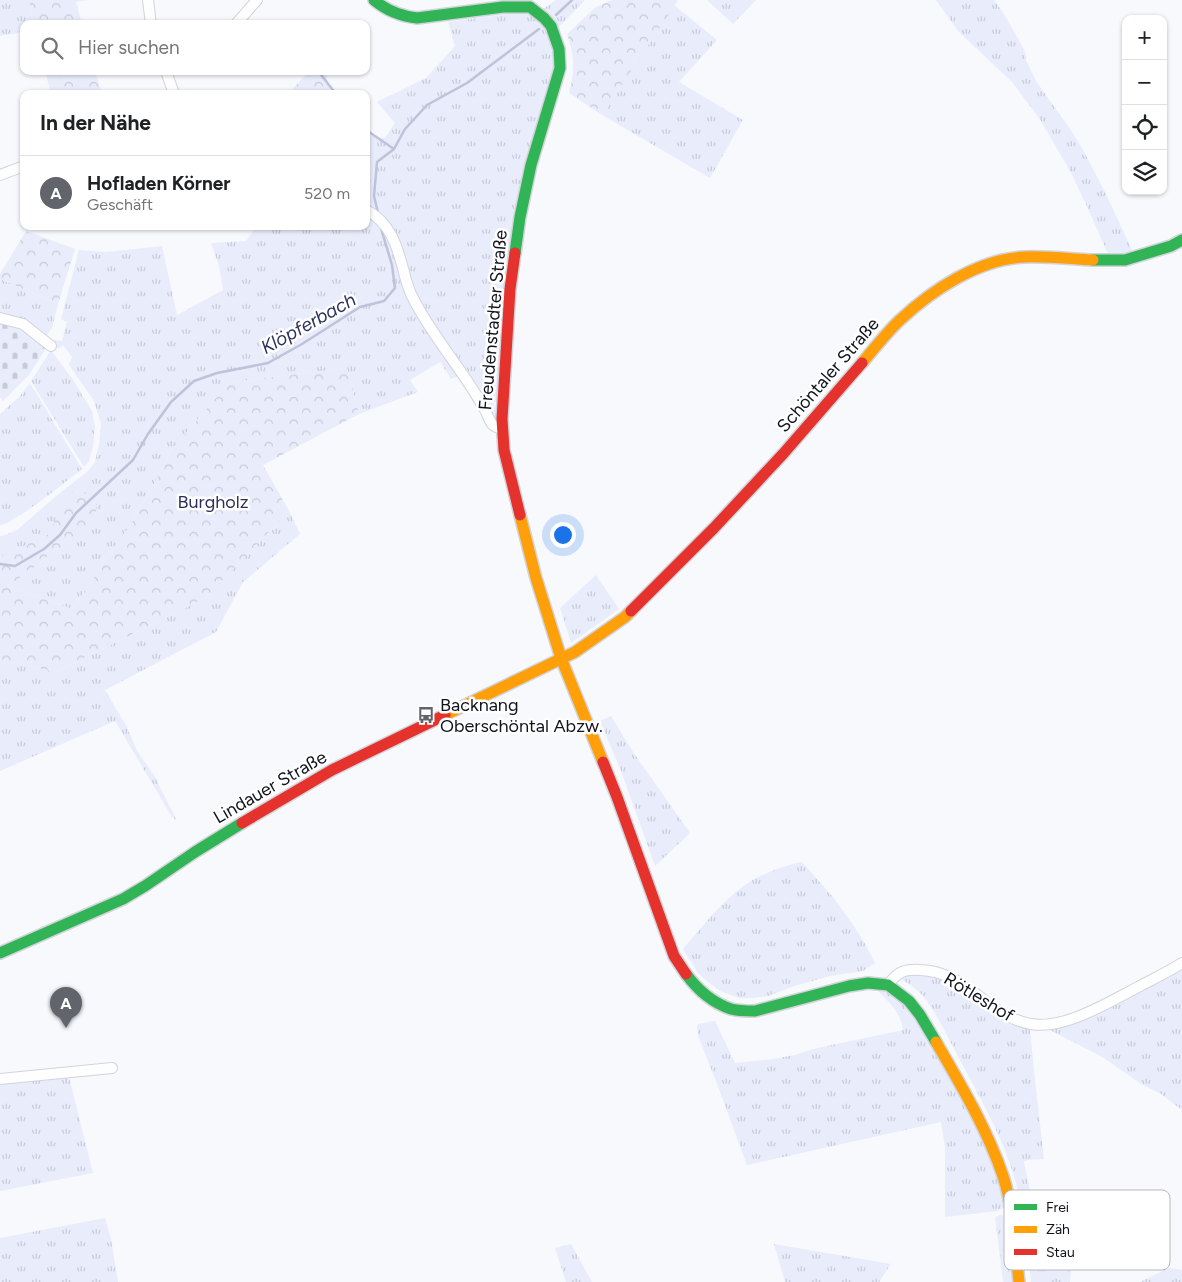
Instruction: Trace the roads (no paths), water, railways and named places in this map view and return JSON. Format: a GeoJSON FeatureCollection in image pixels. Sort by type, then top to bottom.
{"type":"FeatureCollection","features":[{"type":"Feature","properties":{"kind":"street"},"geometry":{"type":"LineString","coordinates":[[148,0],[150,20]]}},
{"type":"Feature","properties":{"kind":"street"},"geometry":{"type":"LineString","coordinates":[[240,20],[257,0]]}},
{"type":"Feature","properties":{"kind":"street","name":"Freudenstadter Straße"},"geometry":{"type":"LineString","coordinates":[[374,0],[381,7],[394,14],[417,18],[503,7],[530,7],[552,26],[559,49],[560,68],[531,165],[520,217],[510,289],[502,428],[504,450],[536,578],[561,658],[617,797],[674,956],[685,976],[697,990],[730,1009],[740,1011],[755,1011],[849,986],[868,983],[888,985]]}},
{"type":"Feature","properties":{"kind":"street"},"geometry":{"type":"LineString","coordinates":[[170,75],[173,90]]}},
{"type":"Feature","properties":{"kind":"street"},"geometry":{"type":"LineString","coordinates":[[0,175],[20,168]]}},
{"type":"Feature","properties":{"kind":"street"},"geometry":{"type":"LineString","coordinates":[[370,212],[387,227],[394,241],[411,296],[426,322],[464,377],[485,410],[492,425],[502,428]]}},
{"type":"Feature","properties":{"kind":"street","name":"Schöntaler Straße"},"geometry":{"type":"LineString","coordinates":[[561,658],[575,652],[625,617],[714,528],[777,460],[899,321],[923,300],[951,281],[1002,260],[1024,257],[1107,261],[1125,260],[1171,246],[1182,240]]}},
{"type":"Feature","properties":{"kind":"street"},"geometry":{"type":"LineString","coordinates":[[0,318],[23,324],[51,346]]}},
{"type":"Feature","properties":{"kind":"street","name":"Lindauer Straße"},"geometry":{"type":"LineString","coordinates":[[0,953],[123,900],[195,852],[332,770],[561,658]]}},
{"type":"Feature","properties":{"kind":"street","name":"Rötleshof"},"geometry":{"type":"LineString","coordinates":[[888,985],[898,973],[928,970],[952,977],[994,1008],[1012,1018],[1032,1025],[1050,1025],[1099,1008],[1182,964]]}},
{"type":"Feature","properties":{"kind":"street"},"geometry":{"type":"LineString","coordinates":[[888,985],[909,1001],[920,1015],[958,1081],[986,1134],[1003,1177],[1006,1190]]}},
{"type":"Feature","properties":{"kind":"street"},"geometry":{"type":"LineString","coordinates":[[0,1079],[112,1068]]}},
{"type":"Feature","properties":{"kind":"waterway","name":"Klöpferbach"},"geometry":{"type":"LineString","coordinates":[[556,15],[572,0]]}},
{"type":"Feature","properties":{"kind":"waterway","name":"Klöpferbach"},"geometry":{"type":"LineString","coordinates":[[378,213],[374,196],[377,162],[394,149],[405,129],[427,105],[467,83],[539,29]]}},
{"type":"Feature","properties":{"kind":"waterway"},"geometry":{"type":"LineString","coordinates":[[321,75],[333,90]]}},
{"type":"Feature","properties":{"kind":"waterway"},"geometry":{"type":"LineString","coordinates":[[370,133],[394,149]]}},
{"type":"Feature","properties":{"kind":"waterway","name":"Klöpferbach"},"geometry":{"type":"LineString","coordinates":[[0,564],[15,566],[44,549],[60,535],[76,513],[133,460],[148,434],[171,402],[194,381],[217,373],[268,363],[360,307],[384,301],[395,288],[392,265],[380,225]]}},
{"type":"Feature","properties":{"kind":"place","name":"Backnang Oberschöntal Abzw."},"geometry":{"type":"Point","coordinates":[426,715]}},
{"type":"Feature","properties":{"kind":"place","name":"Hofladen Körner"},"geometry":{"type":"Point","coordinates":[66,1028]}},
{"type":"Feature","properties":{"kind":"park label","name":"Burgholz"},"geometry":{"type":"Point","coordinates":[213,502]}}]}
